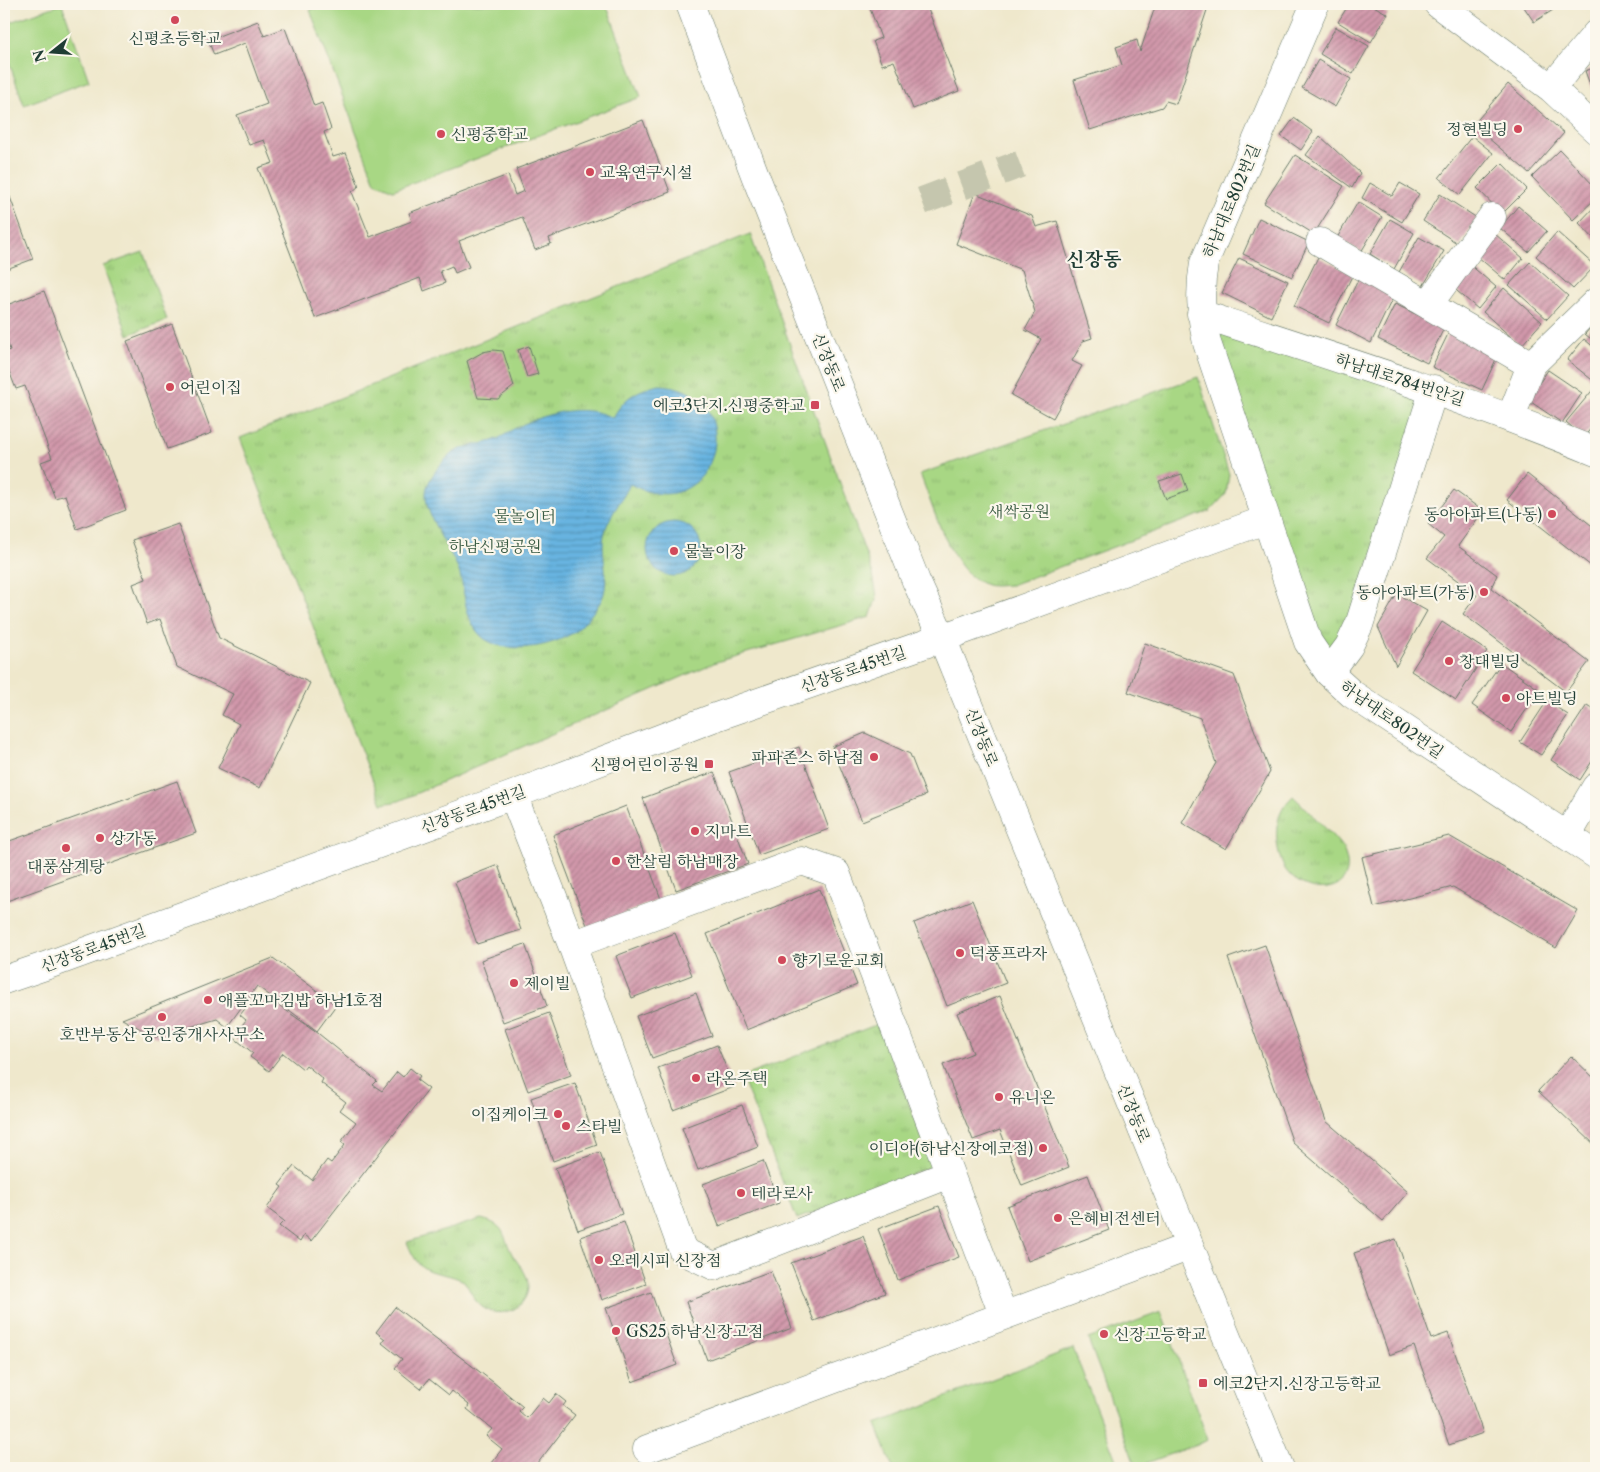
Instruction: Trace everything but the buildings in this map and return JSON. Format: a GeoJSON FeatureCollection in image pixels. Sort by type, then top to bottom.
{"type":"FeatureCollection","features":[{"type":"Feature","properties":{"kind":"street","name":"신장동로"},"geometry":{"type":"LineString","coordinates":[[690,4],[755,175],[912,572],[942,638],[1188,1247],[1280,1468]]}},
{"type":"Feature","properties":{"kind":"street","name":"하남대로802번길"},"geometry":{"type":"LineString","coordinates":[[1315,4],[1204,263],[1200,288],[1201,314],[1207,343],[1265,520],[1308,642],[1329,673],[1352,694],[1596,855]]}},
{"type":"Feature","properties":{"kind":"street"},"geometry":{"type":"LineString","coordinates":[[1438,4],[1551,88],[1596,130]]}},
{"type":"Feature","properties":{"kind":"street"},"geometry":{"type":"LineString","coordinates":[[1551,88],[1594,40]]}},
{"type":"Feature","properties":{"kind":"street"},"geometry":{"type":"LineString","coordinates":[[1428,305],[1492,217]]}},
{"type":"Feature","properties":{"kind":"street"},"geometry":{"type":"LineString","coordinates":[[1320,242],[1532,365]]}},
{"type":"Feature","properties":{"kind":"street"},"geometry":{"type":"LineString","coordinates":[[1511,417],[1532,365],[1596,302]]}},
{"type":"Feature","properties":{"kind":"street","name":"하남대로784번안길"},"geometry":{"type":"LineString","coordinates":[[1201,314],[1434,389],[1511,417],[1596,452]]}},
{"type":"Feature","properties":{"kind":"street"},"geometry":{"type":"LineString","coordinates":[[1329,673],[1349,646],[1359,625],[1434,389]]}},
{"type":"Feature","properties":{"kind":"street"},"geometry":{"type":"LineString","coordinates":[[942,638],[1265,520]]}},
{"type":"Feature","properties":{"kind":"street","name":"신장동로45번길"},"geometry":{"type":"LineString","coordinates":[[4,980],[513,795],[714,718],[942,638]]}},
{"type":"Feature","properties":{"kind":"street"},"geometry":{"type":"LineString","coordinates":[[1567,836],[1596,786]]}},
{"type":"Feature","properties":{"kind":"street"},"geometry":{"type":"LineString","coordinates":[[513,795],[572,945],[683,1251],[714,1266],[950,1174]]}},
{"type":"Feature","properties":{"kind":"street"},"geometry":{"type":"LineString","coordinates":[[572,945],[802,861],[836,873],[1003,1314]]}},
{"type":"Feature","properties":{"kind":"street"},"geometry":{"type":"LineString","coordinates":[[646,1449],[1003,1314],[1188,1247]]}},
{"type":"Feature","properties":{"kind":"green space"},"geometry":{"type":"Polygon","coordinates":[[[62,4],[89,81],[24,105],[4,48],[4,24],[62,4]]]}},
{"type":"Feature","properties":{"kind":"green space"},"geometry":{"type":"Polygon","coordinates":[[[327,4],[606,4],[641,97],[393,190],[375,182],[310,10],[327,4]]]}},
{"type":"Feature","properties":{"kind":"green space","name":"하남신평공원"},"geometry":{"type":"Polygon","coordinates":[[[750,234],[873,574],[877,597],[870,617],[716,662],[399,801],[382,804],[240,438],[750,234]]]}},
{"type":"Feature","properties":{"kind":"green space"},"geometry":{"type":"Polygon","coordinates":[[[143,252],[167,320],[128,335],[103,266],[143,252]]]}},
{"type":"Feature","properties":{"kind":"green space"},"geometry":{"type":"Polygon","coordinates":[[[1201,314],[1434,389],[1329,673],[1201,314]]]}},
{"type":"Feature","properties":{"kind":"green space","name":"새싹공원"},"geometry":{"type":"Polygon","coordinates":[[[1198,377],[1229,474],[1226,494],[1210,511],[1011,585],[987,585],[974,579],[963,568],[945,538],[920,474],[1198,377]]]}},
{"type":"Feature","properties":{"kind":"green space"},"geometry":{"type":"Polygon","coordinates":[[[1293,796],[1328,830],[1343,849],[1347,864],[1346,875],[1340,883],[1331,887],[1309,886],[1298,881],[1286,870],[1279,853],[1277,828],[1279,816],[1293,796]]]}},
{"type":"Feature","properties":{"kind":"green space"},"geometry":{"type":"Polygon","coordinates":[[[878,1024],[933,1166],[797,1219],[742,1077],[878,1024]]]}},
{"type":"Feature","properties":{"kind":"green space"},"geometry":{"type":"Polygon","coordinates":[[[481,1219],[489,1221],[500,1228],[512,1254],[527,1278],[528,1288],[526,1296],[522,1302],[510,1311],[502,1313],[488,1310],[476,1301],[464,1281],[424,1268],[418,1263],[407,1242],[481,1219]]]}},
{"type":"Feature","properties":{"kind":"green space"},"geometry":{"type":"Polygon","coordinates":[[[1161,1312],[1208,1440],[1136,1467],[1088,1339],[1161,1312]]]}},
{"type":"Feature","properties":{"kind":"green space"},"geometry":{"type":"Polygon","coordinates":[[[1073,1348],[1119,1468],[893,1468],[876,1424],[1073,1348]]]}},
{"type":"Feature","properties":{"kind":"water","name":"물놀이터"},"geometry":{"type":"Polygon","coordinates":[[[660,385],[689,393],[707,409],[715,431],[713,454],[703,475],[685,489],[660,494],[630,484],[609,520],[604,536],[606,583],[603,597],[592,614],[577,630],[554,642],[525,648],[497,645],[485,639],[476,630],[468,615],[460,574],[430,513],[426,491],[436,470],[457,451],[495,440],[524,424],[549,415],[562,412],[588,411],[601,413],[613,418],[626,400],[638,392],[660,385]]]}},
{"type":"Feature","properties":{"kind":"water","name":"물놀이장"},"geometry":{"type":"Polygon","coordinates":[[[669,522],[679,522],[689,526],[697,534],[701,549],[697,564],[689,572],[679,576],[669,576],[659,572],[651,564],[647,554],[647,544],[651,534],[659,526],[669,522]]]}},
{"type":"Feature","properties":{"kind":"tunnel"},"geometry":{"type":"LineString","coordinates":[[922,201],[1020,164]]}},
{"type":"Feature","properties":{"kind":"place","name":"신평초등학교"},"geometry":{"type":"Point","coordinates":[175,20]}},
{"type":"Feature","properties":{"kind":"place","name":"정현빌딩"},"geometry":{"type":"Point","coordinates":[1518,129]}},
{"type":"Feature","properties":{"kind":"place","name":"신평중학교"},"geometry":{"type":"Point","coordinates":[441,134]}},
{"type":"Feature","properties":{"kind":"place","name":"교육연구시설"},"geometry":{"type":"Point","coordinates":[590,172]}},
{"type":"Feature","properties":{"kind":"place","name":"어린이집"},"geometry":{"type":"Point","coordinates":[170,387]}},
{"type":"Feature","properties":{"kind":"place","name":"에코3단지.신평중학교"},"geometry":{"type":"Point","coordinates":[815,405]}},
{"type":"Feature","properties":{"kind":"place","name":"동아아파트(나동)"},"geometry":{"type":"Point","coordinates":[1552,514]}},
{"type":"Feature","properties":{"kind":"place","name":"물놀이장"},"geometry":{"type":"Point","coordinates":[674,551]}},
{"type":"Feature","properties":{"kind":"place","name":"동아아파트(가동)"},"geometry":{"type":"Point","coordinates":[1484,592]}},
{"type":"Feature","properties":{"kind":"place","name":"창대빌딩"},"geometry":{"type":"Point","coordinates":[1449,661]}},
{"type":"Feature","properties":{"kind":"place","name":"아트빌딩"},"geometry":{"type":"Point","coordinates":[1506,698]}},
{"type":"Feature","properties":{"kind":"place","name":"파파존스 하남점"},"geometry":{"type":"Point","coordinates":[874,757]}},
{"type":"Feature","properties":{"kind":"place","name":"신평어린이공원"},"geometry":{"type":"Point","coordinates":[709,764]}},
{"type":"Feature","properties":{"kind":"place","name":"지마트"},"geometry":{"type":"Point","coordinates":[695,831]}},
{"type":"Feature","properties":{"kind":"place","name":"상가동"},"geometry":{"type":"Point","coordinates":[100,838]}},
{"type":"Feature","properties":{"kind":"place","name":"대풍삼계탕"},"geometry":{"type":"Point","coordinates":[66,848]}},
{"type":"Feature","properties":{"kind":"place","name":"한살림 하남매장"},"geometry":{"type":"Point","coordinates":[616,861]}},
{"type":"Feature","properties":{"kind":"place","name":"덕풍프라자"},"geometry":{"type":"Point","coordinates":[960,953]}},
{"type":"Feature","properties":{"kind":"place","name":"향기로운교회"},"geometry":{"type":"Point","coordinates":[782,960]}},
{"type":"Feature","properties":{"kind":"place","name":"제이빌"},"geometry":{"type":"Point","coordinates":[514,983]}},
{"type":"Feature","properties":{"kind":"place","name":"애플꼬마김밥 하남1호점"},"geometry":{"type":"Point","coordinates":[208,1000]}},
{"type":"Feature","properties":{"kind":"place","name":"호반부동산 공인중개사사무소"},"geometry":{"type":"Point","coordinates":[162,1017]}},
{"type":"Feature","properties":{"kind":"place","name":"라온주택"},"geometry":{"type":"Point","coordinates":[696,1078]}},
{"type":"Feature","properties":{"kind":"place","name":"유니온"},"geometry":{"type":"Point","coordinates":[999,1097]}},
{"type":"Feature","properties":{"kind":"place","name":"이집케이크"},"geometry":{"type":"Point","coordinates":[558,1114]}},
{"type":"Feature","properties":{"kind":"place","name":"스타빌"},"geometry":{"type":"Point","coordinates":[566,1126]}},
{"type":"Feature","properties":{"kind":"place","name":"이디야(하남신장에코점)"},"geometry":{"type":"Point","coordinates":[1043,1148]}},
{"type":"Feature","properties":{"kind":"place","name":"테라로사"},"geometry":{"type":"Point","coordinates":[741,1193]}},
{"type":"Feature","properties":{"kind":"place","name":"은혜비전센터"},"geometry":{"type":"Point","coordinates":[1058,1218]}},
{"type":"Feature","properties":{"kind":"place","name":"오레시피 신장점"},"geometry":{"type":"Point","coordinates":[599,1260]}},
{"type":"Feature","properties":{"kind":"place","name":"GS25 하남신장고점"},"geometry":{"type":"Point","coordinates":[616,1331]}},
{"type":"Feature","properties":{"kind":"place","name":"신장고등학교"},"geometry":{"type":"Point","coordinates":[1104,1334]}},
{"type":"Feature","properties":{"kind":"place","name":"에코2단지.신장고등학교"},"geometry":{"type":"Point","coordinates":[1203,1383]}},
{"type":"Feature","properties":{"kind":"district","name":"신장동"},"geometry":{"type":"Point","coordinates":[1094,259]}}]}
